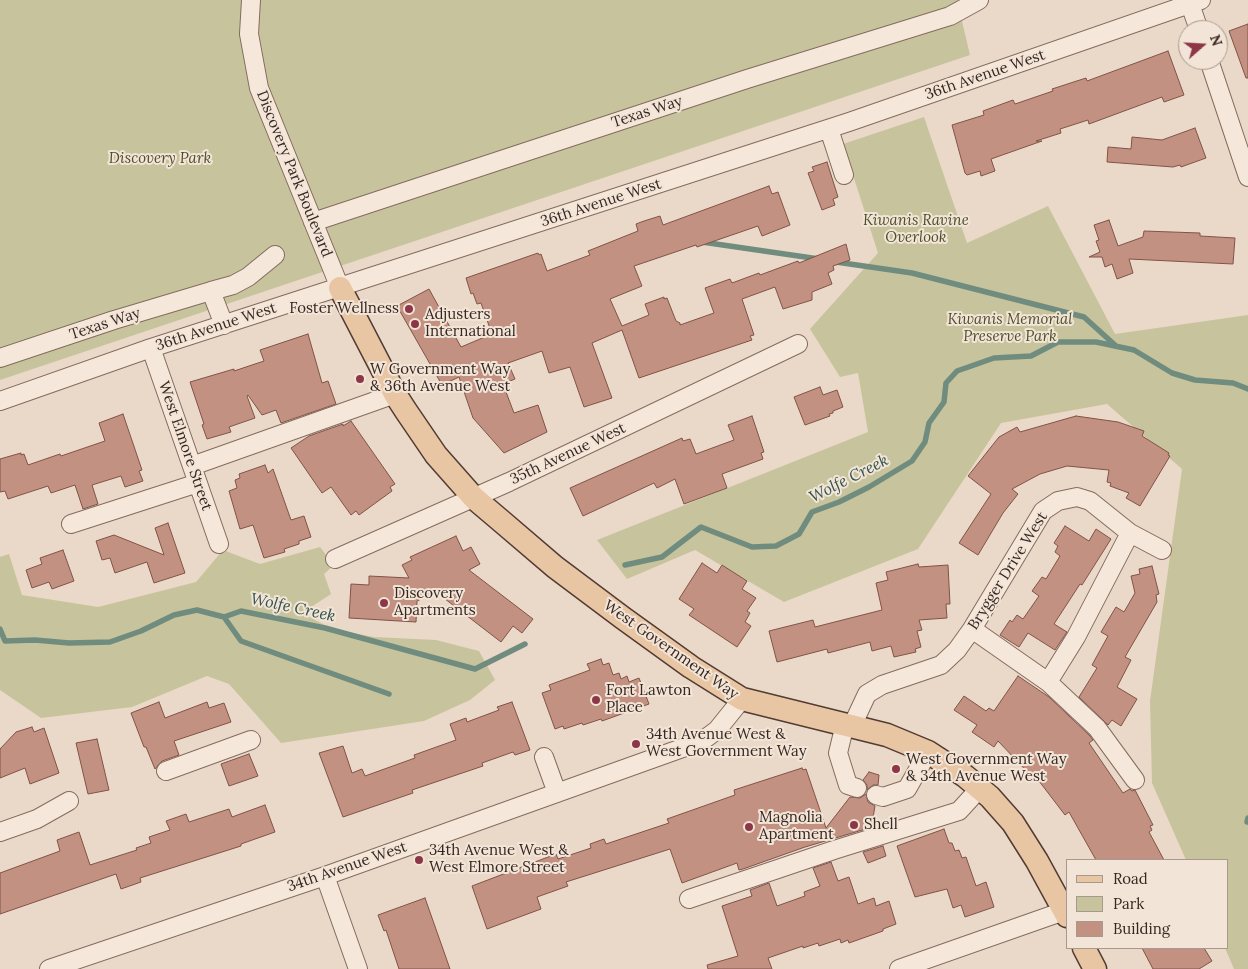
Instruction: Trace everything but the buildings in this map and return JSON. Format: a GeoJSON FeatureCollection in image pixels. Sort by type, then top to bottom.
{"type":"FeatureCollection","features":[{"type":"Feature","properties":{"kind":"main road","name":"West Government Way"},"geometry":{"type":"LineString","coordinates":[[340,288],[395,394],[436,455],[474,498],[555,567],[691,667],[742,699],[887,735],[928,752],[965,776],[1002,810],[1027,843],[1065,913]]}},
{"type":"Feature","properties":{"kind":"main road"},"geometry":{"type":"LineString","coordinates":[[1085,949],[1095,969]]}},
{"type":"Feature","properties":{"kind":"street","name":"Discovery Park Boulevard"},"geometry":{"type":"LineString","coordinates":[[251,0],[249,34],[259,88],[340,288]]}},
{"type":"Feature","properties":{"kind":"street","name":"Texas Way"},"geometry":{"type":"LineString","coordinates":[[313,222],[746,78],[950,16],[979,0]]}},
{"type":"Feature","properties":{"kind":"street"},"geometry":{"type":"LineString","coordinates":[[1195,2],[1198,20]]}},
{"type":"Feature","properties":{"kind":"street","name":"36th Avenue West"},"geometry":{"type":"LineString","coordinates":[[0,401],[151,348],[829,129],[1195,2]]}},
{"type":"Feature","properties":{"kind":"street"},"geometry":{"type":"LineString","coordinates":[[1211,70],[1248,177]]}},
{"type":"Feature","properties":{"kind":"street"},"geometry":{"type":"LineString","coordinates":[[829,129],[844,175]]}},
{"type":"Feature","properties":{"kind":"street","name":"Texas Way"},"geometry":{"type":"LineString","coordinates":[[0,358],[114,320],[226,288],[240,281],[275,256]]}},
{"type":"Feature","properties":{"kind":"street"},"geometry":{"type":"LineString","coordinates":[[211,292],[224,325]]}},
{"type":"Feature","properties":{"kind":"street","name":"35th Avenue West"},"geometry":{"type":"LineString","coordinates":[[334,559],[474,498],[798,344]]}},
{"type":"Feature","properties":{"kind":"street","name":"West Elmore Street"},"geometry":{"type":"LineString","coordinates":[[151,348],[219,544]]}},
{"type":"Feature","properties":{"kind":"street"},"geometry":{"type":"LineString","coordinates":[[192,466],[395,394]]}},
{"type":"Feature","properties":{"kind":"street"},"geometry":{"type":"LineString","coordinates":[[71,524],[198,483]]}},
{"type":"Feature","properties":{"kind":"street","name":"Brygger Drive West"},"geometry":{"type":"LineString","coordinates":[[849,725],[867,694],[882,685],[941,665],[957,650],[972,629],[1043,510],[1058,501],[1077,497],[1090,501],[1130,532],[1162,550]]}},
{"type":"Feature","properties":{"kind":"street"},"geometry":{"type":"LineString","coordinates":[[1048,682],[1076,637],[1130,532]]}},
{"type":"Feature","properties":{"kind":"street"},"geometry":{"type":"LineString","coordinates":[[972,629],[1048,682],[1097,728],[1135,780]]}},
{"type":"Feature","properties":{"kind":"street","name":"34th Avenue West"},"geometry":{"type":"LineString","coordinates":[[49,969],[325,876],[702,741],[716,730],[742,699]]}},
{"type":"Feature","properties":{"kind":"street"},"geometry":{"type":"LineString","coordinates":[[849,725],[838,753],[848,785],[857,788]]}},
{"type":"Feature","properties":{"kind":"street"},"geometry":{"type":"LineString","coordinates":[[166,770],[251,740]]}},
{"type":"Feature","properties":{"kind":"street"},"geometry":{"type":"LineString","coordinates":[[876,795],[883,797],[908,789],[928,752]]}},
{"type":"Feature","properties":{"kind":"street"},"geometry":{"type":"LineString","coordinates":[[544,757],[557,793]]}},
{"type":"Feature","properties":{"kind":"street"},"geometry":{"type":"LineString","coordinates":[[689,899],[834,850],[959,811],[980,788]]}},
{"type":"Feature","properties":{"kind":"street"},"geometry":{"type":"LineString","coordinates":[[0,832],[37,819],[69,801]]}},
{"type":"Feature","properties":{"kind":"street"},"geometry":{"type":"LineString","coordinates":[[325,876],[358,969]]}},
{"type":"Feature","properties":{"kind":"street"},"geometry":{"type":"LineString","coordinates":[[899,969],[1065,913]]}},
{"type":"Feature","properties":{"kind":"green space","name":"Discovery Park"},"geometry":{"type":"Polygon","coordinates":[[[0,0],[957,0],[970,55],[0,380],[0,0]]]}},
{"type":"Feature","properties":{"kind":"green space","name":"Kiwanis Memorial Preserve Park"},"geometry":{"type":"Polygon","coordinates":[[[924,117],[967,243],[1048,206],[1115,334],[1248,315],[1248,969],[1234,969],[1225,949],[1228,949],[1228,859],[1186,859],[1152,783],[1150,701],[1182,469],[1107,404],[1001,423],[918,549],[784,602],[695,550],[627,579],[597,540],[868,432],[858,373],[840,377],[810,329],[878,253],[843,144],[924,117]]]}},
{"type":"Feature","properties":{"kind":"green space"},"geometry":{"type":"Polygon","coordinates":[[[320,547],[334,565],[324,574],[331,594],[302,613],[332,629],[374,637],[436,640],[479,651],[495,680],[470,700],[424,721],[281,743],[229,684],[207,676],[132,707],[41,718],[0,690],[0,557],[9,554],[22,595],[98,607],[196,582],[223,550],[260,564],[320,547]]]}},
{"type":"Feature","properties":{"kind":"waterway"},"geometry":{"type":"LineString","coordinates":[[702,242],[819,259]]}},
{"type":"Feature","properties":{"kind":"waterway"},"geometry":{"type":"LineString","coordinates":[[836,262],[912,273],[1084,317],[1116,346]]}},
{"type":"Feature","properties":{"kind":"waterway","name":"Wolfe Creek"},"geometry":{"type":"LineString","coordinates":[[625,565],[662,557],[701,527],[752,547],[776,546],[799,534],[812,512],[839,502],[869,487],[912,461],[925,442],[929,423],[944,402],[946,383],[957,371],[994,358],[1031,356],[1058,342],[1096,342],[1134,350],[1172,373],[1195,380],[1233,383],[1248,389]]}},
{"type":"Feature","properties":{"kind":"waterway","name":"Wolfe Creek"},"geometry":{"type":"LineString","coordinates":[[0,629],[5,641],[110,642],[141,631],[174,615],[197,610],[224,617],[241,611],[325,628],[475,669],[525,644]]}},
{"type":"Feature","properties":{"kind":"waterway"},"geometry":{"type":"LineString","coordinates":[[224,617],[241,641],[389,694]]}},
{"type":"Feature","properties":{"kind":"waterway"},"geometry":{"type":"LineString","coordinates":[[1247,822],[1248,818]]}},
{"type":"Feature","properties":{"kind":"place","name":"Foster Wellness"},"geometry":{"type":"Point","coordinates":[409,309]}},
{"type":"Feature","properties":{"kind":"place","name":"Adjusters International"},"geometry":{"type":"Point","coordinates":[415,324]}},
{"type":"Feature","properties":{"kind":"place","name":"W Government Way & 36th Avenue West"},"geometry":{"type":"Point","coordinates":[360,379]}},
{"type":"Feature","properties":{"kind":"place","name":"Discovery Apartments"},"geometry":{"type":"Point","coordinates":[384,603]}},
{"type":"Feature","properties":{"kind":"place","name":"Fort Lawton Place"},"geometry":{"type":"Point","coordinates":[596,700]}},
{"type":"Feature","properties":{"kind":"place","name":"34th Avenue West & West Government Way"},"geometry":{"type":"Point","coordinates":[636,744]}},
{"type":"Feature","properties":{"kind":"place","name":"West Government Way & 34th Avenue West"},"geometry":{"type":"Point","coordinates":[896,769]}},
{"type":"Feature","properties":{"kind":"place","name":"Shell"},"geometry":{"type":"Point","coordinates":[854,825]}},
{"type":"Feature","properties":{"kind":"place","name":"Magnolia Apartment"},"geometry":{"type":"Point","coordinates":[749,827]}},
{"type":"Feature","properties":{"kind":"place","name":"34th Avenue West & West Elmore Street"},"geometry":{"type":"Point","coordinates":[419,860]}},
{"type":"Feature","properties":{"kind":"park label","name":"Kiwanis Ravine Overlook"},"geometry":{"type":"Point","coordinates":[916,230]}}]}
